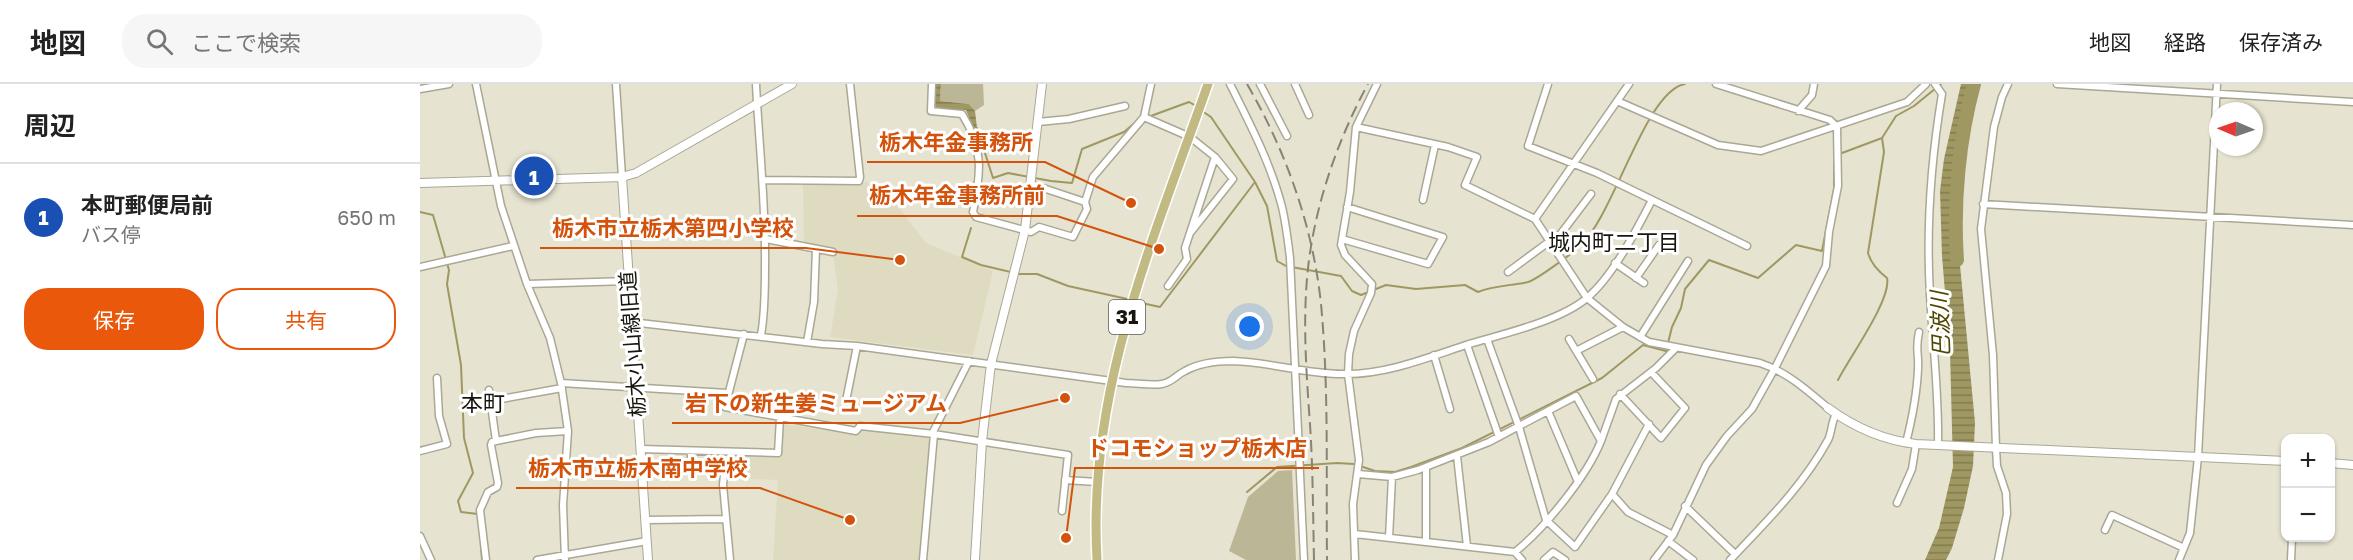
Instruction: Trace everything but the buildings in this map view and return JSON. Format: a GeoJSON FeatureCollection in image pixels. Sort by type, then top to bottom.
{"type":"FeatureCollection","features":[{"type":"Feature","properties":{"kind":"main road","name":"31"},"geometry":{"type":"LineString","coordinates":[[1097,560],[1097,482],[1111,381],[1128,314],[1208,84]]}},
{"type":"Feature","properties":{"kind":"street"},"geometry":{"type":"LineString","coordinates":[[420,89],[449,84]]}},
{"type":"Feature","properties":{"kind":"street"},"geometry":{"type":"LineString","coordinates":[[476,84],[495,181],[513,246],[550,338],[562,386],[568,431],[563,506],[565,558]]}},
{"type":"Feature","properties":{"kind":"street"},"geometry":{"type":"LineString","coordinates":[[616,84],[622,177]]}},
{"type":"Feature","properties":{"kind":"street"},"geometry":{"type":"LineString","coordinates":[[756,84],[764,180],[766,239],[765,316],[761,335]]}},
{"type":"Feature","properties":{"kind":"street"},"geometry":{"type":"LineString","coordinates":[[420,183],[622,177],[636,173],[792,84]]}},
{"type":"Feature","properties":{"kind":"street"},"geometry":{"type":"LineString","coordinates":[[764,180],[859,181],[850,84]]}},
{"type":"Feature","properties":{"kind":"street"},"geometry":{"type":"LineString","coordinates":[[932,84],[931,111],[962,114],[974,133],[980,162],[980,178],[973,212],[976,217],[1031,232],[1039,227],[1073,237],[1088,209],[1085,202],[1093,177],[1144,117],[1151,84]]}},
{"type":"Feature","properties":{"kind":"street"},"geometry":{"type":"LineString","coordinates":[[975,560],[982,441],[991,364],[1025,230],[1042,84]]}},
{"type":"Feature","properties":{"kind":"street"},"geometry":{"type":"LineString","coordinates":[[1230,84],[1258,141],[1282,208],[1290,258],[1304,560]]}},
{"type":"Feature","properties":{"kind":"street"},"geometry":{"type":"LineString","coordinates":[[1260,84],[1287,136]]}},
{"type":"Feature","properties":{"kind":"street"},"geometry":{"type":"LineString","coordinates":[[1296,84],[1309,114]]}},
{"type":"Feature","properties":{"kind":"street"},"geometry":{"type":"LineString","coordinates":[[1355,560],[1353,504],[1358,474],[1357,440],[1348,375],[1349,354],[1354,331],[1371,293],[1372,284],[1345,255],[1341,245],[1356,127],[1377,84]]}},
{"type":"Feature","properties":{"kind":"street"},"geometry":{"type":"LineString","coordinates":[[1548,84],[1528,146],[1575,164],[1747,246]]}},
{"type":"Feature","properties":{"kind":"street"},"geometry":{"type":"LineString","coordinates":[[1535,219],[1629,84]]}},
{"type":"Feature","properties":{"kind":"street"},"geometry":{"type":"LineString","coordinates":[[1654,560],[1670,538],[1706,465],[1726,436],[1752,409],[1826,266],[1829,232],[1838,186],[1837,127],[1830,120],[1716,84]]}},
{"type":"Feature","properties":{"kind":"street"},"geometry":{"type":"LineString","coordinates":[[1798,111],[1812,95],[1814,84]]}},
{"type":"Feature","properties":{"kind":"street"},"geometry":{"type":"LineString","coordinates":[[1617,101],[1718,145],[1761,151],[1907,102],[1926,84]]}},
{"type":"Feature","properties":{"kind":"street"},"geometry":{"type":"LineString","coordinates":[[1935,84],[1942,94],[1934,147],[1929,259],[1940,446]]}},
{"type":"Feature","properties":{"kind":"street"},"geometry":{"type":"LineString","coordinates":[[1998,560],[2007,514],[2006,494],[1997,466],[1993,355],[1982,250],[1983,204],[1994,127],[2008,84]]}},
{"type":"Feature","properties":{"kind":"street"},"geometry":{"type":"LineString","coordinates":[[2057,84],[2353,102]]}},
{"type":"Feature","properties":{"kind":"street"},"geometry":{"type":"LineString","coordinates":[[2179,560],[2190,533],[2198,457],[2217,84]]}},
{"type":"Feature","properties":{"kind":"street"},"geometry":{"type":"LineString","coordinates":[[1038,122],[1069,119],[1125,106]]}},
{"type":"Feature","properties":{"kind":"street"},"geometry":{"type":"LineString","coordinates":[[1144,117],[1190,137],[1215,157],[1233,178],[1191,232]]}},
{"type":"Feature","properties":{"kind":"street"},"geometry":{"type":"LineString","coordinates":[[1356,127],[1477,157],[1465,185],[1535,219],[1587,298],[1623,327],[1649,342],[1760,363],[1774,368],[1786,374],[1836,414],[1864,431],[1906,443],[1940,446],[2281,461]]}},
{"type":"Feature","properties":{"kind":"street"},"geometry":{"type":"LineString","coordinates":[[1424,200],[1435,145]]}},
{"type":"Feature","properties":{"kind":"street"},"geometry":{"type":"LineString","coordinates":[[1168,286],[1187,259],[1185,248],[1215,157]]}},
{"type":"Feature","properties":{"kind":"street","name":"栃木小山線旧道"},"geometry":{"type":"LineString","coordinates":[[622,177],[648,560]]}},
{"type":"Feature","properties":{"kind":"street"},"geometry":{"type":"LineString","coordinates":[[1031,184],[1085,202]]}},
{"type":"Feature","properties":{"kind":"street"},"geometry":{"type":"LineString","coordinates":[[1508,272],[1550,241],[1556,240],[1591,194]]}},
{"type":"Feature","properties":{"kind":"street"},"geometry":{"type":"LineString","coordinates":[[631,322],[856,346],[1111,381],[1160,385],[1173,381],[1184,371],[1204,363],[1234,361],[1295,371],[1348,375],[1395,367],[1532,325],[1565,311],[1587,298],[1615,263],[1652,200]]}},
{"type":"Feature","properties":{"kind":"street"},"geometry":{"type":"LineString","coordinates":[[1983,204],[2353,225]]}},
{"type":"Feature","properties":{"kind":"street"},"geometry":{"type":"LineString","coordinates":[[1342,239],[1428,264],[1443,237],[1347,207]]}},
{"type":"Feature","properties":{"kind":"street"},"geometry":{"type":"LineString","coordinates":[[766,239],[833,252]]}},
{"type":"Feature","properties":{"kind":"street"},"geometry":{"type":"LineString","coordinates":[[1636,278],[1659,244]]}},
{"type":"Feature","properties":{"kind":"street"},"geometry":{"type":"LineString","coordinates":[[420,267],[513,246]]}},
{"type":"Feature","properties":{"kind":"street"},"geometry":{"type":"LineString","coordinates":[[807,342],[814,302],[816,249]]}},
{"type":"Feature","properties":{"kind":"street"},"geometry":{"type":"LineString","coordinates":[[1640,337],[1688,261]]}},
{"type":"Feature","properties":{"kind":"street"},"geometry":{"type":"LineString","coordinates":[[1615,263],[1644,283]]}},
{"type":"Feature","properties":{"kind":"street"},"geometry":{"type":"LineString","coordinates":[[527,284],[629,281]]}},
{"type":"Feature","properties":{"kind":"street"},"geometry":{"type":"LineString","coordinates":[[1576,351],[1623,327]]}},
{"type":"Feature","properties":{"kind":"street"},"geometry":{"type":"LineString","coordinates":[[1906,443],[1914,411],[1918,366],[1915,348],[1919,332]]}},
{"type":"Feature","properties":{"kind":"street"},"geometry":{"type":"LineString","coordinates":[[744,334],[725,407],[856,431],[860,426],[933,434],[1068,455],[1062,511]]}},
{"type":"Feature","properties":{"kind":"street"},"geometry":{"type":"LineString","coordinates":[[1487,339],[1519,427],[1546,520],[1575,547],[1612,494],[1649,424]]}},
{"type":"Feature","properties":{"kind":"street"},"geometry":{"type":"LineString","coordinates":[[1569,339],[1593,379]]}},
{"type":"Feature","properties":{"kind":"street"},"geometry":{"type":"LineString","coordinates":[[1467,345],[1499,437]]}},
{"type":"Feature","properties":{"kind":"street"},"geometry":{"type":"LineString","coordinates":[[846,401],[856,346]]}},
{"type":"Feature","properties":{"kind":"street"},"geometry":{"type":"LineString","coordinates":[[1515,552],[1529,541],[1578,482],[1594,458],[1616,399],[1651,372],[1676,348]]}},
{"type":"Feature","properties":{"kind":"street"},"geometry":{"type":"LineString","coordinates":[[1434,355],[1450,409]]}},
{"type":"Feature","properties":{"kind":"street"},"geometry":{"type":"LineString","coordinates":[[923,560],[933,434],[969,361]]}},
{"type":"Feature","properties":{"kind":"street"},"geometry":{"type":"LineString","coordinates":[[1620,394],[1661,438],[1685,408],[1651,372]]}},
{"type":"Feature","properties":{"kind":"street"},"geometry":{"type":"LineString","coordinates":[[420,452],[447,444],[439,416],[437,378]]}},
{"type":"Feature","properties":{"kind":"street"},"geometry":{"type":"LineString","coordinates":[[490,401],[562,386],[636,387],[727,393]]}},
{"type":"Feature","properties":{"kind":"street"},"geometry":{"type":"LineString","coordinates":[[489,390],[496,441]]}},
{"type":"Feature","properties":{"kind":"street"},"geometry":{"type":"LineString","coordinates":[[1358,474],[1392,477],[1457,456],[1519,427],[1576,396],[1601,441]]}},
{"type":"Feature","properties":{"kind":"street"},"geometry":{"type":"LineString","coordinates":[[1548,411],[1578,482]]}},
{"type":"Feature","properties":{"kind":"street"},"geometry":{"type":"LineString","coordinates":[[1730,560],[1805,477],[1830,438],[1832,422],[1836,414]]}},
{"type":"Feature","properties":{"kind":"street"},"geometry":{"type":"LineString","coordinates":[[641,449],[778,453],[780,418]]}},
{"type":"Feature","properties":{"kind":"street"},"geometry":{"type":"LineString","coordinates":[[486,560],[480,510],[488,492],[497,487],[498,483],[491,443],[536,433],[568,431]]}},
{"type":"Feature","properties":{"kind":"street"},"geometry":{"type":"LineString","coordinates":[[1897,502],[1912,469],[1916,444]]}},
{"type":"Feature","properties":{"kind":"street"},"geometry":{"type":"LineString","coordinates":[[691,451],[691,463],[725,464],[723,485],[730,560]]}},
{"type":"Feature","properties":{"kind":"street"},"geometry":{"type":"LineString","coordinates":[[1457,456],[1467,546]]}},
{"type":"Feature","properties":{"kind":"street"},"geometry":{"type":"LineString","coordinates":[[2335,463],[2353,465]]}},
{"type":"Feature","properties":{"kind":"street"},"geometry":{"type":"LineString","coordinates":[[1426,467],[1426,542]]}},
{"type":"Feature","properties":{"kind":"street"},"geometry":{"type":"LineString","coordinates":[[1389,538],[1392,477]]}},
{"type":"Feature","properties":{"kind":"street"},"geometry":{"type":"LineString","coordinates":[[1065,480],[1097,482]]}},
{"type":"Feature","properties":{"kind":"street"},"geometry":{"type":"LineString","coordinates":[[1612,494],[1628,512],[1670,538],[1693,560]]}},
{"type":"Feature","properties":{"kind":"street"},"geometry":{"type":"LineString","coordinates":[[1685,506],[1735,554]]}},
{"type":"Feature","properties":{"kind":"street"},"geometry":{"type":"LineString","coordinates":[[2104,530],[2112,515],[2184,548]]}},
{"type":"Feature","properties":{"kind":"street"},"geometry":{"type":"LineString","coordinates":[[646,520],[725,519]]}},
{"type":"Feature","properties":{"kind":"street"},"geometry":{"type":"LineString","coordinates":[[1355,534],[1515,552],[1522,560]]}},
{"type":"Feature","properties":{"kind":"street"},"geometry":{"type":"LineString","coordinates":[[420,536],[431,560]]}},
{"type":"Feature","properties":{"kind":"street"},"geometry":{"type":"LineString","coordinates":[[537,560],[565,558],[647,541]]}},
{"type":"Feature","properties":{"kind":"street"},"geometry":{"type":"LineString","coordinates":[[2291,560],[2292,542]]}},
{"type":"Feature","properties":{"kind":"street"},"geometry":{"type":"LineString","coordinates":[[1544,560],[1553,552],[1565,560]]}},
{"type":"Feature","properties":{"kind":"shaded area"},"geometry":{"type":"Polygon","coordinates":[[[933,84],[941,84],[940,101],[969,104],[975,111],[977,128],[973,128],[966,110],[939,109],[935,106],[933,84]]]}},
{"type":"Feature","properties":{"kind":"shaded area"},"geometry":{"type":"Polygon","coordinates":[[[941,84],[983,84],[984,105],[975,111],[969,104],[940,101],[941,84]]]}},
{"type":"Feature","properties":{"kind":"shaded area"},"geometry":{"type":"Polygon","coordinates":[[[1961,84],[1976,84],[1961,142],[1955,183],[1955,228],[1975,423],[1973,466],[1964,508],[1946,560],[1925,560],[1939,528],[1953,467],[1950,352],[1942,256],[1940,191],[1944,159],[1961,84]]]}},
{"type":"Feature","properties":{"kind":"shaded area"},"geometry":{"type":"Polygon","coordinates":[[[866,181],[891,198],[926,243],[993,271],[973,355],[830,337],[838,289],[832,249],[804,243],[803,185],[862,185],[866,181]]]}},
{"type":"Feature","properties":{"kind":"shaded area"},"geometry":{"type":"Polygon","coordinates":[[[781,424],[857,434],[865,429],[930,437],[921,560],[773,560],[778,480],[729,478],[730,456],[780,455],[781,424]]]}},
{"type":"Feature","properties":{"kind":"shaded area"},"geometry":{"type":"Polygon","coordinates":[[[1292,470],[1296,560],[1246,560],[1229,551],[1248,497],[1278,471],[1292,470]]]}},
{"type":"Feature","properties":{"kind":"waterway"},"geometry":{"type":"LineString","coordinates":[[1202,111],[1211,117],[1255,182],[1267,206],[1277,261],[1286,266],[1341,276],[1352,291],[1361,295],[1386,285],[1416,289],[1465,285],[1478,292],[1528,282],[1580,246],[1593,231],[1656,108],[1670,92],[1685,84]]}},
{"type":"Feature","properties":{"kind":"waterway"},"geometry":{"type":"LineString","coordinates":[[1838,380],[1877,314],[1887,288],[1887,278],[1875,267],[1868,253],[1884,152],[1882,138],[1896,116],[1914,106],[1941,84]]}},
{"type":"Feature","properties":{"kind":"waterway","name":"巴波川"},"geometry":{"type":"LineString","coordinates":[[1957,260],[1958,171],[1964,127],[1974,84]]}},
{"type":"Feature","properties":{"kind":"waterway"},"geometry":{"type":"LineString","coordinates":[[1148,117],[1189,102],[1198,107]]}},
{"type":"Feature","properties":{"kind":"waterway"},"geometry":{"type":"LineString","coordinates":[[977,128],[993,178],[1008,173],[1072,183],[1082,149],[1124,132],[1137,121]]}},
{"type":"Feature","properties":{"kind":"waterway"},"geometry":{"type":"LineString","coordinates":[[1247,492],[1277,467],[1337,463],[1354,464],[1375,471],[1395,472],[1411,467],[1462,448],[1602,378],[1643,345],[1666,351],[1685,289],[1709,260],[1758,278],[1796,245],[1822,251],[1834,189],[1834,156],[1882,138]]}},
{"type":"Feature","properties":{"kind":"waterway"},"geometry":{"type":"LineString","coordinates":[[1137,302],[1160,307],[1255,182]]}},
{"type":"Feature","properties":{"kind":"waterway"},"geometry":{"type":"LineString","coordinates":[[420,212],[433,215],[449,270],[447,284],[461,365],[464,438],[473,473],[458,501],[461,512],[479,516]]}},
{"type":"Feature","properties":{"kind":"waterway"},"geometry":{"type":"LineString","coordinates":[[971,228],[962,257],[981,265],[1019,274],[1037,274],[1068,286],[1132,300]]}},
{"type":"Feature","properties":{"kind":"waterway"},"geometry":{"type":"LineString","coordinates":[[481,545],[482,560]]}},
{"type":"Feature","properties":{"kind":"railway"},"geometry":{"type":"LineString","coordinates":[[1247,84],[1274,136],[1296,190],[1312,247],[1317,275],[1325,368],[1327,560]]}},
{"type":"Feature","properties":{"kind":"railway"},"geometry":{"type":"LineString","coordinates":[[1314,560],[1312,458],[1305,342],[1309,260],[1318,214],[1331,169],[1357,104],[1368,84]]}},
{"type":"Feature","properties":{"kind":"place","name":"本町郵便局前"},"geometry":{"type":"Point","coordinates":[534,176]}},
{"type":"Feature","properties":{"kind":"place","name":"栃木年金事務所"},"geometry":{"type":"Point","coordinates":[1131,203]}},
{"type":"Feature","properties":{"kind":"place","name":"栃木年金事務所前"},"geometry":{"type":"Point","coordinates":[1159,249]}},
{"type":"Feature","properties":{"kind":"place","name":"栃木市立栃木第四小学校"},"geometry":{"type":"Point","coordinates":[900,260]}},
{"type":"Feature","properties":{"kind":"place","name":"岩下の新生姜ミュージアム"},"geometry":{"type":"Point","coordinates":[1065,398]}},
{"type":"Feature","properties":{"kind":"place","name":"栃木市立栃木南中学校"},"geometry":{"type":"Point","coordinates":[850,520]}},
{"type":"Feature","properties":{"kind":"place","name":"ドコモショップ栃木店"},"geometry":{"type":"Point","coordinates":[1066,538]}},
{"type":"Feature","properties":{"kind":"district","name":"城内町二丁目"},"geometry":{"type":"Point","coordinates":[1614,242]}},
{"type":"Feature","properties":{"kind":"district","name":"本町"},"geometry":{"type":"Point","coordinates":[483,403]}}]}
